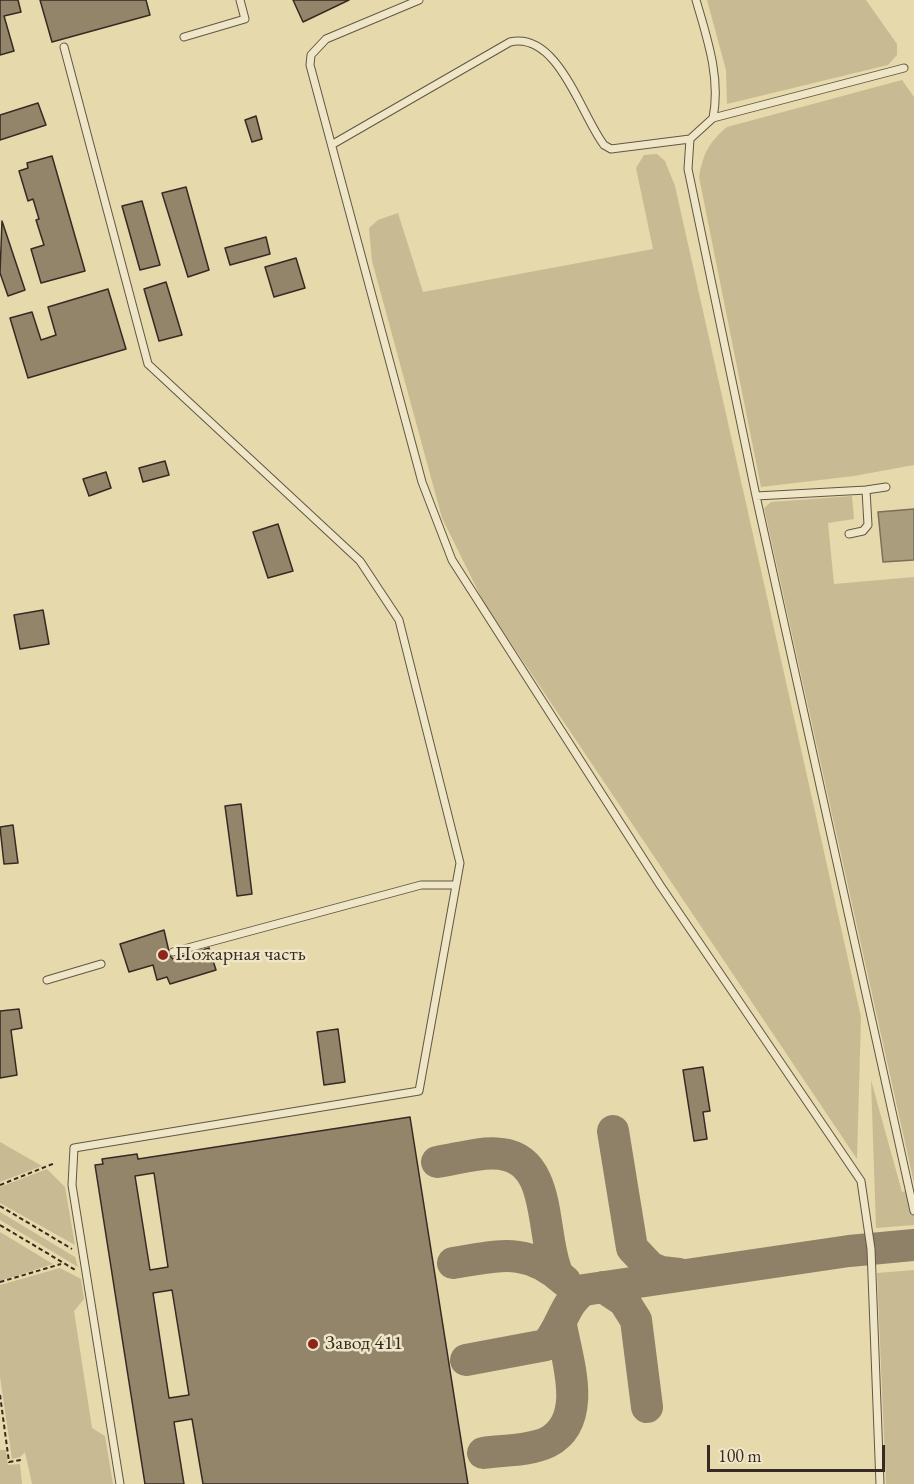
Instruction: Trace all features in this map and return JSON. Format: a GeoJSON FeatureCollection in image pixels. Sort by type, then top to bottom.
{"type":"FeatureCollection","features":[{"type":"Feature","properties":{"kind":"lane"},"geometry":{"type":"LineString","coordinates":[[184,37],[246,20],[240,0]]}},
{"type":"Feature","properties":{"kind":"lane"},"geometry":{"type":"LineString","coordinates":[[419,0],[326,39],[311,55],[310,65],[422,482],[452,560],[660,885],[861,1181],[871,1249],[880,1484]]}},
{"type":"Feature","properties":{"kind":"lane"},"geometry":{"type":"LineString","coordinates":[[696,0],[712,57],[717,101],[713,118]]}},
{"type":"Feature","properties":{"kind":"lane"},"geometry":{"type":"LineString","coordinates":[[333,144],[510,42],[526,40],[539,46],[563,73],[604,145],[611,149],[690,139],[713,118],[904,68]]}},
{"type":"Feature","properties":{"kind":"lane"},"geometry":{"type":"LineString","coordinates":[[64,47],[148,364],[360,561],[399,620],[460,863],[419,1091],[74,1148],[72,1185],[120,1484]]}},
{"type":"Feature","properties":{"kind":"lane"},"geometry":{"type":"LineString","coordinates":[[690,139],[688,169],[756,496],[914,1211]]}},
{"type":"Feature","properties":{"kind":"lane"},"geometry":{"type":"LineString","coordinates":[[756,496],[886,487]]}},
{"type":"Feature","properties":{"kind":"lane"},"geometry":{"type":"LineString","coordinates":[[849,534],[863,531],[868,525],[866,490]]}},
{"type":"Feature","properties":{"kind":"lane"},"geometry":{"type":"LineString","coordinates":[[173,952],[421,885],[455,885]]}},
{"type":"Feature","properties":{"kind":"lane"},"geometry":{"type":"LineString","coordinates":[[47,980],[101,964]]}},
{"type":"Feature","properties":{"kind":"path"},"geometry":{"type":"LineString","coordinates":[[0,1185],[55,1164]]}},
{"type":"Feature","properties":{"kind":"path"},"geometry":{"type":"LineString","coordinates":[[0,1206],[83,1255]]}},
{"type":"Feature","properties":{"kind":"path"},"geometry":{"type":"LineString","coordinates":[[0,1225],[61,1264],[86,1276]]}},
{"type":"Feature","properties":{"kind":"path"},"geometry":{"type":"LineString","coordinates":[[0,1282],[61,1264]]}},
{"type":"Feature","properties":{"kind":"path"},"geometry":{"type":"LineString","coordinates":[[0,1395],[9,1462],[21,1461]]}},
{"type":"Feature","properties":{"kind":"shaded area"},"geometry":{"type":"Polygon","coordinates":[[[707,0],[866,0],[897,44],[897,55],[888,65],[727,104],[726,70],[707,0]]]}},
{"type":"Feature","properties":{"kind":"shaded area"},"geometry":{"type":"Polygon","coordinates":[[[902,80],[914,97],[914,465],[854,476],[761,487],[699,177],[703,162],[711,143],[727,127],[902,80]]]}},
{"type":"Feature","properties":{"kind":"shaded area"},"geometry":{"type":"Polygon","coordinates":[[[657,154],[665,161],[675,186],[861,1017],[857,1159],[484,603],[442,518],[372,261],[369,228],[378,220],[398,213],[423,292],[653,249],[636,168],[644,155],[657,154]]]}},
{"type":"Feature","properties":{"kind":"shaded area"},"geometry":{"type":"Polygon","coordinates":[[[852,496],[854,519],[828,523],[834,584],[914,577],[914,1183],[764,508],[771,502],[852,496]]]}},
{"type":"Feature","properties":{"kind":"shaded area"},"geometry":{"type":"Polygon","coordinates":[[[914,509],[914,560],[883,562],[878,512],[914,509]]]}},
{"type":"Feature","properties":{"kind":"shaded area"},"geometry":{"type":"Polygon","coordinates":[[[871,1080],[902,1192],[914,1189],[914,1225],[876,1228],[871,1080]]]}},
{"type":"Feature","properties":{"kind":"shaded area"},"geometry":{"type":"Polygon","coordinates":[[[0,1142],[42,1166],[0,1182],[0,1142]]]}},
{"type":"Feature","properties":{"kind":"shaded area"},"geometry":{"type":"Polygon","coordinates":[[[47,1169],[65,1187],[75,1245],[0,1203],[0,1187],[47,1169]]]}},
{"type":"Feature","properties":{"kind":"shaded area"},"geometry":{"type":"Polygon","coordinates":[[[0,1212],[75,1257],[78,1267],[0,1220],[0,1212]]]}},
{"type":"Feature","properties":{"kind":"shaded area"},"geometry":{"type":"Polygon","coordinates":[[[0,1232],[53,1264],[0,1281],[0,1232]]]}},
{"type":"Feature","properties":{"kind":"shaded area"},"geometry":{"type":"Polygon","coordinates":[[[60,1268],[81,1279],[84,1299],[74,1311],[92,1428],[105,1436],[113,1484],[32,1484],[25,1452],[20,1457],[12,1459],[0,1377],[0,1285],[60,1268]]]}},
{"type":"Feature","properties":{"kind":"shaded area"},"geometry":{"type":"Polygon","coordinates":[[[914,1270],[914,1484],[886,1484],[877,1273],[914,1270]]]}},
{"type":"Feature","properties":{"kind":"shaded area"},"geometry":{"type":"Polygon","coordinates":[[[0,1450],[6,1450],[8,1465],[20,1464],[22,1484],[0,1484],[0,1450]]]}},
{"type":"Feature","properties":{"kind":"building"},"geometry":{"type":"Polygon","coordinates":[[[0,0],[18,0],[21,12],[4,16],[14,51],[0,55],[0,0]]]}},
{"type":"Feature","properties":{"kind":"building"},"geometry":{"type":"Polygon","coordinates":[[[40,0],[146,0],[150,15],[52,42],[40,0]]]}},
{"type":"Feature","properties":{"kind":"building"},"geometry":{"type":"Polygon","coordinates":[[[293,0],[349,0],[303,22],[293,0]]]}},
{"type":"Feature","properties":{"kind":"building"},"geometry":{"type":"Polygon","coordinates":[[[38,103],[46,125],[0,140],[0,115],[38,103]]]}},
{"type":"Feature","properties":{"kind":"building"},"geometry":{"type":"Polygon","coordinates":[[[256,116],[262,139],[252,142],[245,120],[256,116]]]}},
{"type":"Feature","properties":{"kind":"building"},"geometry":{"type":"Polygon","coordinates":[[[52,156],[85,271],[41,283],[31,249],[44,245],[36,220],[39,219],[33,199],[28,201],[19,171],[28,168],[27,163],[52,156]]]}},
{"type":"Feature","properties":{"kind":"building"},"geometry":{"type":"Polygon","coordinates":[[[186,187],[209,270],[188,277],[162,193],[186,187]]]}},
{"type":"Feature","properties":{"kind":"building"},"geometry":{"type":"Polygon","coordinates":[[[142,201],[160,265],[140,270],[122,206],[142,201]]]}},
{"type":"Feature","properties":{"kind":"building"},"geometry":{"type":"Polygon","coordinates":[[[2,221],[25,290],[8,296],[0,273],[2,221]]]}},
{"type":"Feature","properties":{"kind":"building"},"geometry":{"type":"Polygon","coordinates":[[[266,237],[270,254],[230,265],[225,248],[266,237]]]}},
{"type":"Feature","properties":{"kind":"building"},"geometry":{"type":"Polygon","coordinates":[[[296,258],[305,288],[274,297],[265,267],[296,258]]]}},
{"type":"Feature","properties":{"kind":"building"},"geometry":{"type":"Polygon","coordinates":[[[166,282],[182,335],[159,341],[144,289],[166,282]]]}},
{"type":"Feature","properties":{"kind":"building"},"geometry":{"type":"Polygon","coordinates":[[[108,289],[126,349],[28,378],[10,318],[32,312],[41,340],[56,335],[48,307],[108,289]]]}},
{"type":"Feature","properties":{"kind":"building"},"geometry":{"type":"Polygon","coordinates":[[[165,461],[169,475],[143,482],[139,468],[165,461]]]}},
{"type":"Feature","properties":{"kind":"building"},"geometry":{"type":"Polygon","coordinates":[[[106,472],[111,488],[89,496],[83,479],[106,472]]]}},
{"type":"Feature","properties":{"kind":"building"},"geometry":{"type":"Polygon","coordinates":[[[278,524],[293,571],[268,578],[253,532],[278,524]]]}},
{"type":"Feature","properties":{"kind":"building"},"geometry":{"type":"Polygon","coordinates":[[[43,610],[49,644],[20,649],[14,615],[43,610]]]}},
{"type":"Feature","properties":{"kind":"building"},"geometry":{"type":"Polygon","coordinates":[[[241,804],[252,894],[237,896],[225,806],[241,804]]]}},
{"type":"Feature","properties":{"kind":"building"},"geometry":{"type":"Polygon","coordinates":[[[13,825],[18,863],[4,864],[0,827],[13,825]]]}},
{"type":"Feature","properties":{"kind":"building"},"geometry":{"type":"Polygon","coordinates":[[[164,930],[170,956],[173,959],[209,948],[216,970],[170,984],[167,977],[157,980],[153,965],[129,972],[120,944],[164,930]]]}},
{"type":"Feature","properties":{"kind":"building"},"geometry":{"type":"Polygon","coordinates":[[[19,1009],[22,1028],[11,1030],[17,1075],[0,1078],[0,1011],[19,1009]]]}},
{"type":"Feature","properties":{"kind":"building"},"geometry":{"type":"Polygon","coordinates":[[[338,1029],[345,1082],[324,1085],[317,1032],[338,1029]]]}},
{"type":"Feature","properties":{"kind":"building"},"geometry":{"type":"Polygon","coordinates":[[[703,1067],[710,1111],[703,1112],[707,1139],[694,1141],[683,1070],[703,1067]]]}},
{"type":"Feature","properties":{"kind":"building","name":"Завод 411"},"geometry":{"type":"Polygon","coordinates":[[[410,1117],[468,1484],[203,1484],[192,1419],[174,1422],[184,1484],[145,1484],[95,1165],[103,1164],[102,1159],[137,1154],[138,1159],[410,1117]],[[154,1173],[135,1176],[150,1270],[168,1267],[154,1173]],[[172,1290],[153,1293],[169,1398],[189,1395],[172,1290]]]}},
{"type":"Feature","properties":{"kind":"taxiway"},"geometry":{"type":"LineString","coordinates":[[613,1131],[632,1248],[650,1267],[661,1272],[679,1274]]}},
{"type":"Feature","properties":{"kind":"taxiway"},"geometry":{"type":"LineString","coordinates":[[437,1162],[493,1153],[518,1159],[530,1170],[538,1185],[543,1203],[558,1275]]}},
{"type":"Feature","properties":{"kind":"taxiway"},"geometry":{"type":"LineString","coordinates":[[466,1360],[546,1345],[567,1308],[584,1290],[849,1251],[914,1245]]}},
{"type":"Feature","properties":{"kind":"taxiway"},"geometry":{"type":"LineString","coordinates":[[453,1263],[499,1256],[525,1258],[538,1262],[565,1281]]}},
{"type":"Feature","properties":{"kind":"taxiway"},"geometry":{"type":"LineString","coordinates":[[603,1287],[624,1301],[636,1320],[647,1407]]}},
{"type":"Feature","properties":{"kind":"taxiway"},"geometry":{"type":"LineString","coordinates":[[483,1453],[541,1445],[561,1432],[572,1405],[570,1372],[561,1325]]}},
{"type":"Feature","properties":{"kind":"place","name":"Пожарная часть"},"geometry":{"type":"Point","coordinates":[163,955]}},
{"type":"Feature","properties":{"kind":"place","name":"Завод 411"},"geometry":{"type":"Point","coordinates":[313,1344]}}]}
